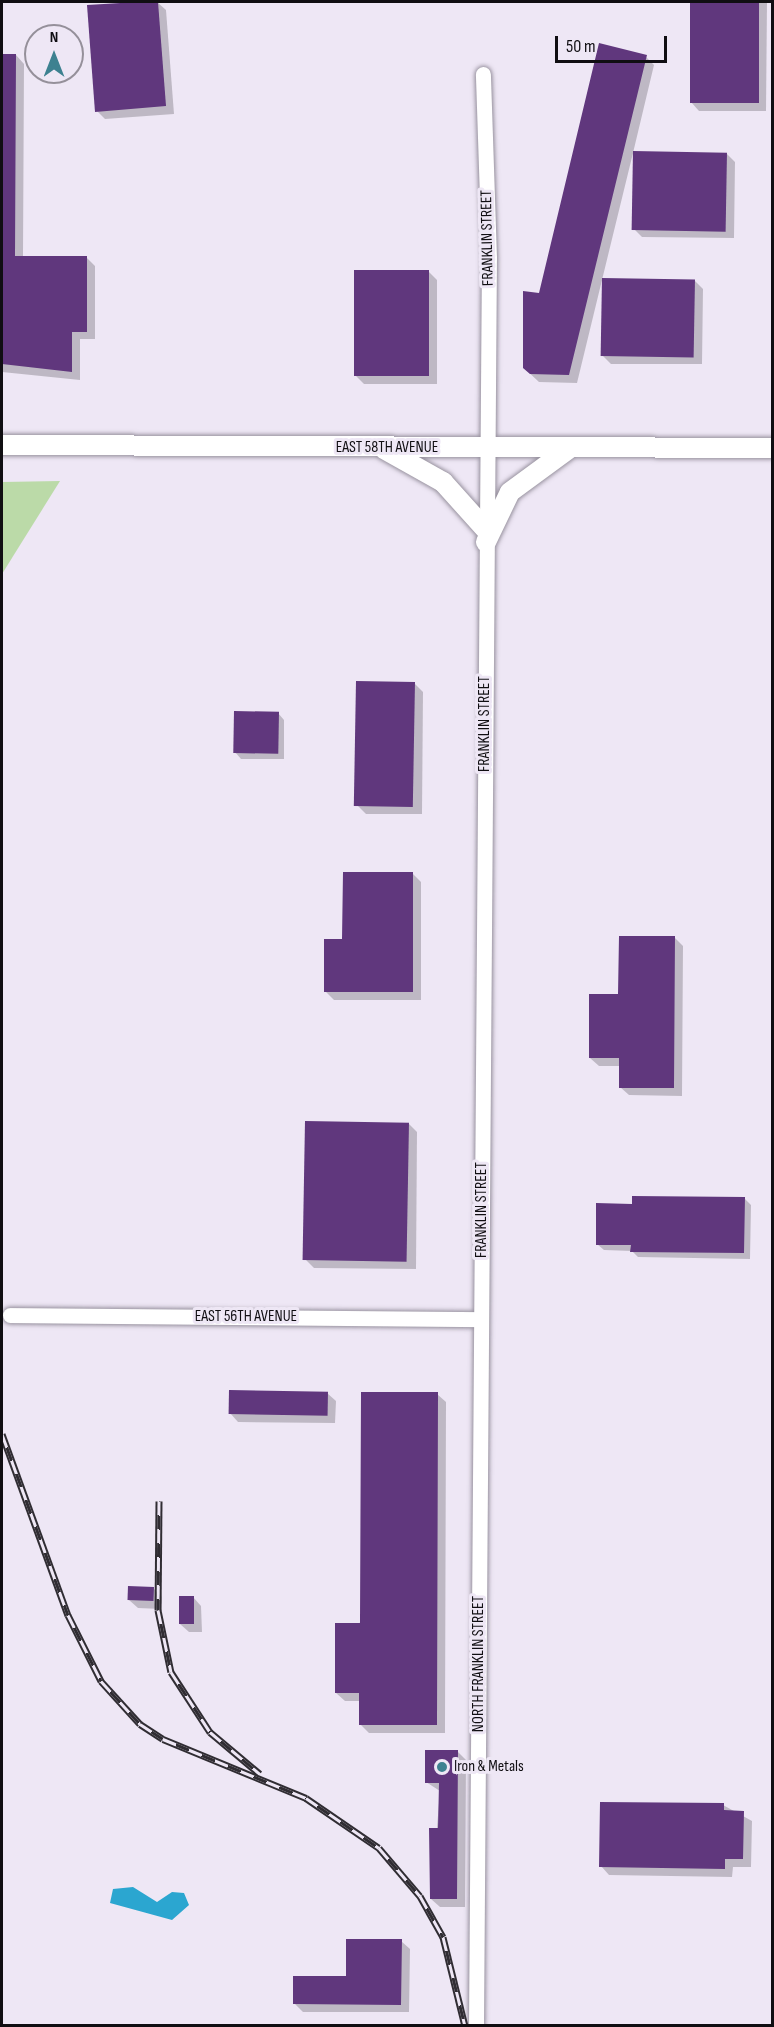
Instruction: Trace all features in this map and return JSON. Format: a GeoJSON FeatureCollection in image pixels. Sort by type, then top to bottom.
{"type":"FeatureCollection","features":[{"type":"Feature","properties":{"kind":"main road","name":"EAST 58TH AVENUE"},"geometry":{"type":"LineString","coordinates":[[2,445],[772,448]]}},
{"type":"Feature","properties":{"kind":"main road"},"geometry":{"type":"LineString","coordinates":[[382,448],[443,482],[486,536],[510,492],[570,448]]}},
{"type":"Feature","properties":{"kind":"street","name":"FRANKLIN STREET"},"geometry":{"type":"LineString","coordinates":[[481,1374],[489,258],[483,74]]}},
{"type":"Feature","properties":{"kind":"street","name":"EAST 56TH AVENUE"},"geometry":{"type":"LineString","coordinates":[[10,1315],[481,1319]]}},
{"type":"Feature","properties":{"kind":"street","name":"NORTH FRANKLIN STREET"},"geometry":{"type":"LineString","coordinates":[[476,2025],[481,1374]]}},
{"type":"Feature","properties":{"kind":"green space"},"geometry":{"type":"Polygon","coordinates":[[[60,481],[2,574],[2,482],[60,481]]]}},
{"type":"Feature","properties":{"kind":"water"},"geometry":{"type":"Polygon","coordinates":[[[133,1887],[157,1902],[172,1892],[184,1893],[189,1905],[172,1920],[110,1903],[113,1889],[133,1887]]]}},
{"type":"Feature","properties":{"kind":"building"},"geometry":{"type":"Polygon","coordinates":[[[158,2],[166,106],[95,112],[87,5],[158,2]]]}},
{"type":"Feature","properties":{"kind":"building"},"geometry":{"type":"Polygon","coordinates":[[[690,2],[759,2],[759,103],[690,103],[690,2]]]}},
{"type":"Feature","properties":{"kind":"building"},"geometry":{"type":"Polygon","coordinates":[[[599,43],[647,55],[569,375],[530,374],[523,368],[523,291],[539,293],[599,43]]]}},
{"type":"Feature","properties":{"kind":"building"},"geometry":{"type":"Polygon","coordinates":[[[2,54],[16,54],[15,256],[87,256],[87,332],[72,332],[72,372],[2,364],[2,54]]]}},
{"type":"Feature","properties":{"kind":"building"},"geometry":{"type":"Polygon","coordinates":[[[633,151],[727,153],[726,232],[632,230],[633,151]]]}},
{"type":"Feature","properties":{"kind":"building"},"geometry":{"type":"Polygon","coordinates":[[[354,270],[429,270],[429,376],[354,376],[354,270]]]}},
{"type":"Feature","properties":{"kind":"building"},"geometry":{"type":"Polygon","coordinates":[[[602,278],[695,280],[694,358],[601,356],[602,278]]]}},
{"type":"Feature","properties":{"kind":"building"},"geometry":{"type":"Polygon","coordinates":[[[356,681],[415,682],[413,807],[354,806],[356,681]]]}},
{"type":"Feature","properties":{"kind":"building"},"geometry":{"type":"Polygon","coordinates":[[[234,711],[279,712],[278,754],[233,753],[234,711]]]}},
{"type":"Feature","properties":{"kind":"building"},"geometry":{"type":"Polygon","coordinates":[[[343,872],[413,872],[413,992],[324,992],[324,939],[342,939],[343,872]]]}},
{"type":"Feature","properties":{"kind":"building"},"geometry":{"type":"Polygon","coordinates":[[[619,936],[675,936],[674,1088],[619,1088],[619,1058],[589,1058],[589,994],[618,994],[619,936]]]}},
{"type":"Feature","properties":{"kind":"building"},"geometry":{"type":"Polygon","coordinates":[[[305,1121],[409,1123],[407,1262],[303,1260],[305,1121]]]}},
{"type":"Feature","properties":{"kind":"building"},"geometry":{"type":"Polygon","coordinates":[[[632,1196],[745,1197],[744,1253],[630,1252],[631,1245],[596,1245],[596,1203],[632,1204],[632,1196]]]}},
{"type":"Feature","properties":{"kind":"building"},"geometry":{"type":"Polygon","coordinates":[[[229,1390],[328,1392],[328,1416],[229,1414],[229,1390]]]}},
{"type":"Feature","properties":{"kind":"building"},"geometry":{"type":"Polygon","coordinates":[[[361,1392],[438,1392],[437,1725],[359,1725],[359,1693],[335,1693],[335,1623],[360,1623],[361,1392]]]}},
{"type":"Feature","properties":{"kind":"building"},"geometry":{"type":"Polygon","coordinates":[[[128,1586],[154,1587],[153,1601],[128,1600],[128,1586]]]}},
{"type":"Feature","properties":{"kind":"building"},"geometry":{"type":"Polygon","coordinates":[[[179,1596],[194,1596],[194,1624],[179,1624],[179,1596]]]}},
{"type":"Feature","properties":{"kind":"building"},"geometry":{"type":"Polygon","coordinates":[[[425,1750],[458,1750],[457,1899],[430,1899],[429,1828],[438,1828],[439,1783],[425,1783],[425,1750]]]}},
{"type":"Feature","properties":{"kind":"building"},"geometry":{"type":"Polygon","coordinates":[[[600,1802],[724,1803],[724,1810],[744,1811],[743,1859],[725,1859],[725,1869],[599,1867],[600,1802]]]}},
{"type":"Feature","properties":{"kind":"building"},"geometry":{"type":"Polygon","coordinates":[[[346,1939],[402,1939],[401,2005],[293,2004],[293,1976],[346,1976],[346,1939]]]}},
{"type":"Feature","properties":{"kind":"railway"},"geometry":{"type":"LineString","coordinates":[[2,1434],[68,1615],[101,1681],[140,1724],[163,1739],[306,1798],[379,1848],[420,1896],[443,1937],[465,2026]]}},
{"type":"Feature","properties":{"kind":"railway"},"geometry":{"type":"LineString","coordinates":[[159,1501],[158,1610],[171,1672],[210,1732],[260,1774]]}},
{"type":"Feature","properties":{"kind":"place","name":"Iron & Metals"},"geometry":{"type":"Point","coordinates":[442,1767]}}]}
